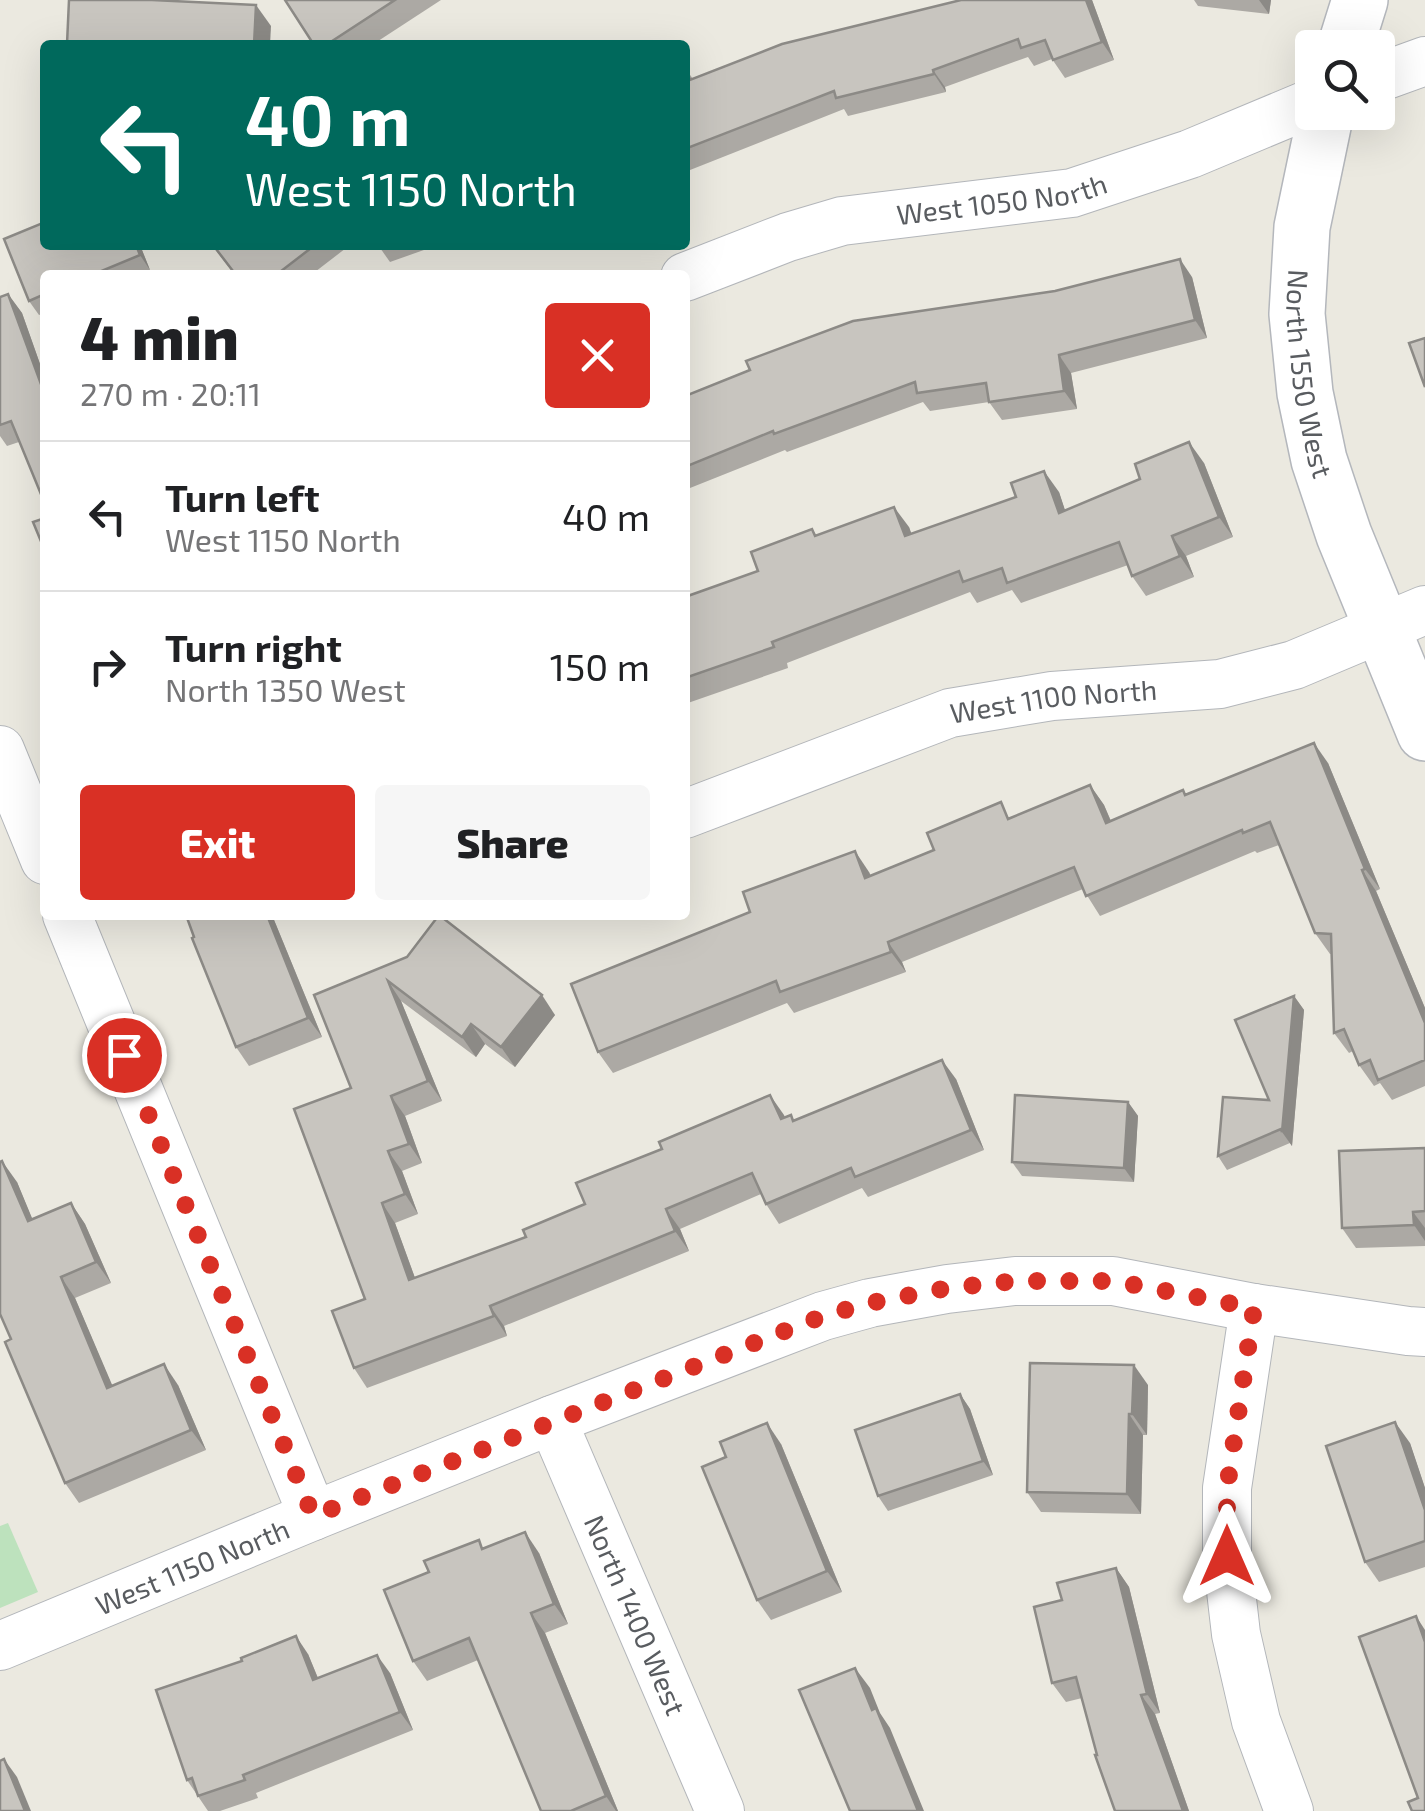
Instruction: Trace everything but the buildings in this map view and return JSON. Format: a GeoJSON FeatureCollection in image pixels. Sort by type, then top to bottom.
{"type":"FeatureCollection","features":[{"type":"Feature","properties":{"kind":"street"},"geometry":{"type":"LineString","coordinates":[[1351,30],[1360,0]]}},
{"type":"Feature","properties":{"kind":"street"},"geometry":{"type":"LineString","coordinates":[[1395,72],[1425,61]]}},
{"type":"Feature","properties":{"kind":"street","name":"West 1050 North"},"geometry":{"type":"LineString","coordinates":[[690,275],[842,221],[1072,193],[1190,154],[1295,109]]}},
{"type":"Feature","properties":{"kind":"street","name":"North 1550 West"},"geometry":{"type":"LineString","coordinates":[[1322,130],[1302,227],[1297,314],[1304,393],[1319,460],[1344,534],[1403,619],[1425,733]]}},
{"type":"Feature","properties":{"kind":"street","name":"West 1100 North"},"geometry":{"type":"LineString","coordinates":[[690,812],[950,712],[1052,696],[1220,684],[1294,665],[1403,619]]}},
{"type":"Feature","properties":{"kind":"street"},"geometry":{"type":"LineString","coordinates":[[0,750],[40,848]]}},
{"type":"Feature","properties":{"kind":"street"},"geometry":{"type":"LineString","coordinates":[[70,920],[313,1516]]}},
{"type":"Feature","properties":{"kind":"street","name":"West 1150 North"},"geometry":{"type":"LineString","coordinates":[[0,1646],[552,1420],[823,1316],[870,1303],[948,1288],[1016,1281],[1114,1281],[1254,1308],[1425,1332]]}},
{"type":"Feature","properties":{"kind":"street"},"geometry":{"type":"LineString","coordinates":[[1254,1308],[1227,1488],[1227,1556],[1236,1634],[1256,1721],[1288,1811]]}},
{"type":"Feature","properties":{"kind":"street","name":"North 1400 West"},"geometry":{"type":"LineString","coordinates":[[552,1420],[720,1811]]}},
{"type":"Feature","properties":{"kind":"green space"},"geometry":{"type":"Polygon","coordinates":[[[8,1523],[38,1592],[0,1608],[0,1526],[8,1523]]]}},
{"type":"Feature","properties":{"kind":"route"},"geometry":{"type":"LineString","coordinates":[[124,1055],[313,1516],[823,1316],[948,1288],[1016,1281],[1114,1281],[1254,1308],[1227,1488],[1227,1556]]}}]}
